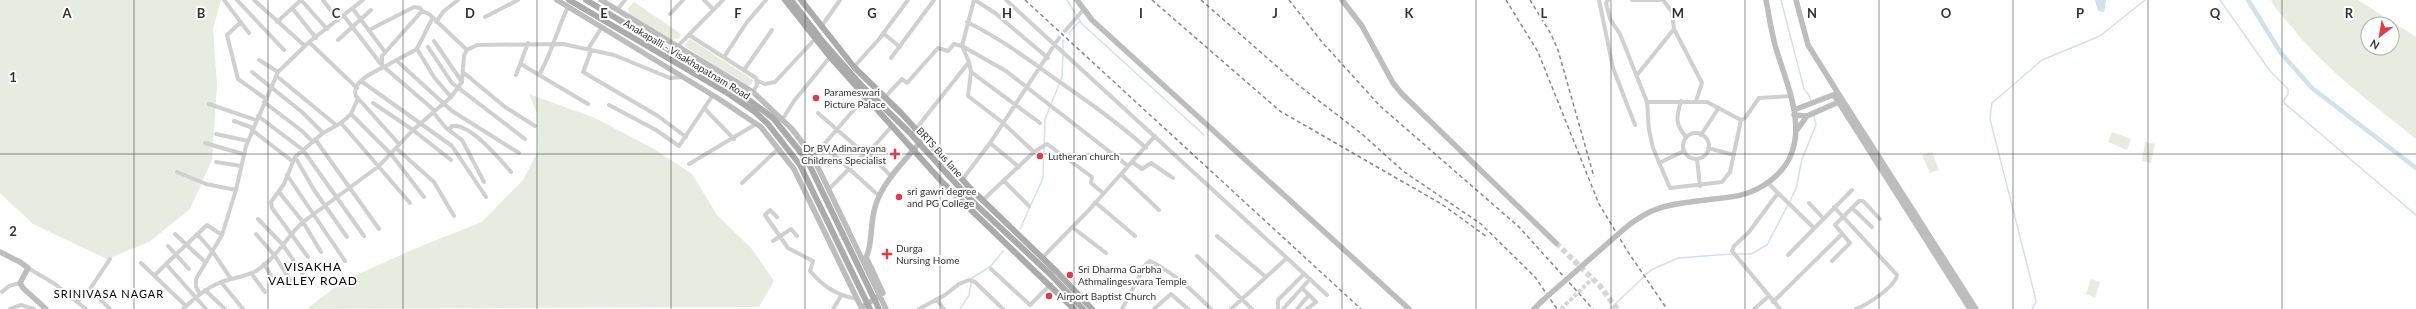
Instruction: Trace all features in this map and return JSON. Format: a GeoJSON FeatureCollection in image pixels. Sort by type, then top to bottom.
{"type":"FeatureCollection","features":[{"type":"Feature","properties":{"kind":"main road","name":"Anakapalli - Visakhapatnam Road"},"geometry":{"type":"LineString","coordinates":[[569,0],[729,94],[755,112],[780,138],[800,165],[869,306]]}},
{"type":"Feature","properties":{"kind":"main road"},"geometry":{"type":"LineString","coordinates":[[586,0],[734,89],[759,106],[773,118],[810,159],[877,298],[879,309]]}},
{"type":"Feature","properties":{"kind":"main road"},"geometry":{"type":"LineString","coordinates":[[785,0],[830,57],[954,194],[1051,284],[1074,309]]}},
{"type":"Feature","properties":{"kind":"main road","name":"BRTS Bus lane"},"geometry":{"type":"LineString","coordinates":[[791,0],[843,65],[971,200],[1051,276],[1083,309]]}},
{"type":"Feature","properties":{"kind":"main road"},"geometry":{"type":"LineString","coordinates":[[800,0],[854,67],[916,129],[923,139],[982,201],[1042,258],[1092,309]]}},
{"type":"Feature","properties":{"kind":"street"},"geometry":{"type":"LineString","coordinates":[[224,0],[249,34]]}},
{"type":"Feature","properties":{"kind":"street"},"geometry":{"type":"LineString","coordinates":[[237,0],[284,50]]}},
{"type":"Feature","properties":{"kind":"street"},"geometry":{"type":"LineString","coordinates":[[254,0],[305,46]]}},
{"type":"Feature","properties":{"kind":"street"},"geometry":{"type":"LineString","coordinates":[[323,0],[338,20]]}},
{"type":"Feature","properties":{"kind":"street"},"geometry":{"type":"LineString","coordinates":[[200,294],[195,283],[205,262],[213,252],[222,235],[236,190],[248,141],[278,72],[309,42],[363,0]]}},
{"type":"Feature","properties":{"kind":"street"},"geometry":{"type":"LineString","coordinates":[[436,22],[444,11],[458,0]]}},
{"type":"Feature","properties":{"kind":"street"},"geometry":{"type":"LineString","coordinates":[[485,17],[518,0]]}},
{"type":"Feature","properties":{"kind":"street"},"geometry":{"type":"LineString","coordinates":[[557,0],[713,95],[756,124],[779,148],[794,169],[862,309],[869,306],[877,298]]}},
{"type":"Feature","properties":{"kind":"street"},"geometry":{"type":"LineString","coordinates":[[601,0],[752,92],[782,120],[829,189],[865,260],[877,298],[886,309]]}},
{"type":"Feature","properties":{"kind":"street"},"geometry":{"type":"LineString","coordinates":[[617,10],[625,0]]}},
{"type":"Feature","properties":{"kind":"street"},"geometry":{"type":"LineString","coordinates":[[670,14],[683,0]]}},
{"type":"Feature","properties":{"kind":"street"},"geometry":{"type":"LineString","coordinates":[[704,0],[713,9]]}},
{"type":"Feature","properties":{"kind":"street"},"geometry":{"type":"LineString","coordinates":[[677,47],[723,0]]}},
{"type":"Feature","properties":{"kind":"street"},"geometry":{"type":"LineString","coordinates":[[724,57],[747,22],[766,0]]}},
{"type":"Feature","properties":{"kind":"street"},"geometry":{"type":"LineString","coordinates":[[821,27],[840,0]]}},
{"type":"Feature","properties":{"kind":"street"},"geometry":{"type":"LineString","coordinates":[[854,67],[883,33],[908,0]]}},
{"type":"Feature","properties":{"kind":"street"},"geometry":{"type":"LineString","coordinates":[[891,58],[934,0]]}},
{"type":"Feature","properties":{"kind":"street"},"geometry":{"type":"LineString","coordinates":[[1034,152],[1002,122],[967,94],[971,72],[969,62],[962,46],[967,22],[974,0],[995,13],[1048,58]]}},
{"type":"Feature","properties":{"kind":"street"},"geometry":{"type":"LineString","coordinates":[[1006,0],[1327,295]]}},
{"type":"Feature","properties":{"kind":"street"},"geometry":{"type":"LineString","coordinates":[[1078,0],[1092,20],[1409,309]]}},
{"type":"Feature","properties":{"kind":"street"},"geometry":{"type":"LineString","coordinates":[[1342,0],[1362,26],[1393,83],[1402,94],[1556,243]]}},
{"type":"Feature","properties":{"kind":"street"},"geometry":{"type":"LineString","coordinates":[[1599,0],[1613,68],[1635,124]]}},
{"type":"Feature","properties":{"kind":"street"},"geometry":{"type":"LineString","coordinates":[[1608,0],[1606,3],[1610,19],[1620,34],[1647,102],[1649,130],[1659,163],[1670,188],[1718,184],[1725,179],[1730,172],[1741,120],[1745,118],[1759,98],[1791,96]]}},
{"type":"Feature","properties":{"kind":"street"},"geometry":{"type":"LineString","coordinates":[[1632,0],[1660,0]]}},
{"type":"Feature","properties":{"kind":"street"},"geometry":{"type":"LineString","coordinates":[[1663,0],[1672,12],[1674,29],[1702,84],[1696,101]]}},
{"type":"Feature","properties":{"kind":"street"},"geometry":{"type":"LineString","coordinates":[[1534,309],[1624,229],[1640,216],[1654,208],[1734,197],[1750,193],[1768,183],[1784,167],[1793,154],[1797,131],[1791,96],[1775,42],[1766,0]]}},
{"type":"Feature","properties":{"kind":"street"},"geometry":{"type":"LineString","coordinates":[[1796,0],[1808,45],[1840,101],[1970,309]]}},
{"type":"Feature","properties":{"kind":"street"},"geometry":{"type":"LineString","coordinates":[[277,22],[298,1],[303,1],[327,29]]}},
{"type":"Feature","properties":{"kind":"street"},"geometry":{"type":"LineString","coordinates":[[369,30],[414,7],[420,8],[467,50]]}},
{"type":"Feature","properties":{"kind":"street"},"geometry":{"type":"LineString","coordinates":[[539,75],[554,44],[559,25],[568,7]]}},
{"type":"Feature","properties":{"kind":"street"},"geometry":{"type":"LineString","coordinates":[[292,8],[316,38]]}},
{"type":"Feature","properties":{"kind":"street"},"geometry":{"type":"LineString","coordinates":[[353,9],[385,52]]}},
{"type":"Feature","properties":{"kind":"street"},"geometry":{"type":"LineString","coordinates":[[1066,31],[1084,9]]}},
{"type":"Feature","properties":{"kind":"street"},"geometry":{"type":"LineString","coordinates":[[338,40],[371,10]]}},
{"type":"Feature","properties":{"kind":"street"},"geometry":{"type":"LineString","coordinates":[[382,66],[381,58],[385,52],[422,11]]}},
{"type":"Feature","properties":{"kind":"street"},"geometry":{"type":"LineString","coordinates":[[344,16],[382,66],[434,112],[449,130],[462,140],[484,182]]}},
{"type":"Feature","properties":{"kind":"street"},"geometry":{"type":"LineString","coordinates":[[400,144],[355,93],[361,81],[382,66],[397,61],[417,49],[432,19]]}},
{"type":"Feature","properties":{"kind":"street"},"geometry":{"type":"LineString","coordinates":[[241,22],[227,35],[236,75],[241,82],[314,141],[379,229]]}},
{"type":"Feature","properties":{"kind":"street"},"geometry":{"type":"LineString","coordinates":[[967,22],[1004,43],[1040,67],[1108,115],[1146,148]]}},
{"type":"Feature","properties":{"kind":"street"},"geometry":{"type":"LineString","coordinates":[[602,27],[588,49],[590,54],[582,70],[585,74],[658,116],[686,137]]}},
{"type":"Feature","properties":{"kind":"street"},"geometry":{"type":"LineString","coordinates":[[1637,75],[1674,29]]}},
{"type":"Feature","properties":{"kind":"street"},"geometry":{"type":"LineString","coordinates":[[744,70],[772,30]]}},
{"type":"Feature","properties":{"kind":"street"},"geometry":{"type":"LineString","coordinates":[[883,33],[900,47]]}},
{"type":"Feature","properties":{"kind":"street"},"geometry":{"type":"LineString","coordinates":[[689,35],[744,70],[758,81],[765,84],[775,82],[815,39]]}},
{"type":"Feature","properties":{"kind":"street"},"geometry":{"type":"LineString","coordinates":[[962,180],[990,143],[1014,103],[1048,58],[1054,44],[1059,38]]}},
{"type":"Feature","properties":{"kind":"street"},"geometry":{"type":"LineString","coordinates":[[434,41],[448,64],[462,82]]}},
{"type":"Feature","properties":{"kind":"street"},"geometry":{"type":"LineString","coordinates":[[309,42],[357,88]]}},
{"type":"Feature","properties":{"kind":"street"},"geometry":{"type":"LineString","coordinates":[[516,75],[528,43]]}},
{"type":"Feature","properties":{"kind":"street"},"geometry":{"type":"LineString","coordinates":[[141,263],[184,308],[205,290],[221,282],[251,273],[275,256],[291,232],[379,166],[413,130],[451,97],[462,82],[464,74],[463,60],[467,50],[481,44],[563,44],[614,55],[670,78],[683,77]]}},
{"type":"Feature","properties":{"kind":"street"},"geometry":{"type":"LineString","coordinates":[[885,97],[902,80],[907,83],[938,48],[948,51],[954,44],[962,46],[1006,71],[1027,86],[1128,166]]}},
{"type":"Feature","properties":{"kind":"street"},"geometry":{"type":"LineString","coordinates":[[428,47],[444,74],[458,89],[525,138]]}},
{"type":"Feature","properties":{"kind":"street"},"geometry":{"type":"LineString","coordinates":[[417,49],[434,77],[451,97]]}},
{"type":"Feature","properties":{"kind":"street"},"geometry":{"type":"LineString","coordinates":[[782,120],[794,101],[830,57]]}},
{"type":"Feature","properties":{"kind":"street"},"geometry":{"type":"LineString","coordinates":[[259,60],[278,72]]}},
{"type":"Feature","properties":{"kind":"street"},"geometry":{"type":"LineString","coordinates":[[397,61],[443,104],[520,153]]}},
{"type":"Feature","properties":{"kind":"street"},"geometry":{"type":"LineString","coordinates":[[911,135],[969,62]]}},
{"type":"Feature","properties":{"kind":"street"},"geometry":{"type":"LineString","coordinates":[[521,64],[588,104]]}},
{"type":"Feature","properties":{"kind":"street"},"geometry":{"type":"LineString","coordinates":[[252,72],[323,133]]}},
{"type":"Feature","properties":{"kind":"street"},"geometry":{"type":"LineString","coordinates":[[971,72],[1040,123]]}},
{"type":"Feature","properties":{"kind":"street"},"geometry":{"type":"LineString","coordinates":[[464,74],[505,107],[535,126]]}},
{"type":"Feature","properties":{"kind":"street"},"geometry":{"type":"LineString","coordinates":[[279,78],[338,124],[379,166],[410,203]]}},
{"type":"Feature","properties":{"kind":"street"},"geometry":{"type":"LineString","coordinates":[[361,81],[456,151],[486,197]]}},
{"type":"Feature","properties":{"kind":"street"},"geometry":{"type":"LineString","coordinates":[[752,92],[758,81]]}},
{"type":"Feature","properties":{"kind":"street"},"geometry":{"type":"LineString","coordinates":[[1794,112],[1836,94]]}},
{"type":"Feature","properties":{"kind":"street"},"geometry":{"type":"LineString","coordinates":[[609,105],[656,130],[677,146],[681,145],[713,95]]}},
{"type":"Feature","properties":{"kind":"street"},"geometry":{"type":"LineString","coordinates":[[810,159],[865,97]]}},
{"type":"Feature","properties":{"kind":"street"},"geometry":{"type":"LineString","coordinates":[[308,257],[270,205],[279,192],[294,159],[323,133],[351,114],[358,98]]}},
{"type":"Feature","properties":{"kind":"street"},"geometry":{"type":"LineString","coordinates":[[1681,101],[1676,122],[1678,129],[1686,138]]}},
{"type":"Feature","properties":{"kind":"street"},"geometry":{"type":"LineString","coordinates":[[1797,131],[1808,115],[1840,101]]}},
{"type":"Feature","properties":{"kind":"street"},"geometry":{"type":"LineString","coordinates":[[1840,101],[1976,309]]}},
{"type":"Feature","properties":{"kind":"street"},"geometry":{"type":"LineString","coordinates":[[1647,102],[1707,102],[1741,120]]}},
{"type":"Feature","properties":{"kind":"street"},"geometry":{"type":"LineString","coordinates":[[374,103],[413,130],[451,160]]}},
{"type":"Feature","properties":{"kind":"street"},"geometry":{"type":"LineString","coordinates":[[209,104],[257,118],[303,150],[364,236]]}},
{"type":"Feature","properties":{"kind":"street"},"geometry":{"type":"LineString","coordinates":[[704,108],[734,138]]}},
{"type":"Feature","properties":{"kind":"street"},"geometry":{"type":"LineString","coordinates":[[1701,135],[1718,108]]}},
{"type":"Feature","properties":{"kind":"street"},"geometry":{"type":"LineString","coordinates":[[1794,112],[1808,115]]}},
{"type":"Feature","properties":{"kind":"street"},"geometry":{"type":"LineString","coordinates":[[818,113],[893,177]]}},
{"type":"Feature","properties":{"kind":"street"},"geometry":{"type":"LineString","coordinates":[[351,114],[391,154],[424,197]]}},
{"type":"Feature","properties":{"kind":"street"},"geometry":{"type":"LineString","coordinates":[[234,121],[253,129],[294,159],[347,237]]}},
{"type":"Feature","properties":{"kind":"street"},"geometry":{"type":"LineString","coordinates":[[689,164],[756,124]]}},
{"type":"Feature","properties":{"kind":"street"},"geometry":{"type":"LineString","coordinates":[[449,130],[452,126],[457,126],[483,141],[511,172]]}},
{"type":"Feature","properties":{"kind":"street"},"geometry":{"type":"LineString","coordinates":[[829,189],[866,154],[892,126]]}},
{"type":"Feature","properties":{"kind":"street"},"geometry":{"type":"LineString","coordinates":[[216,134],[248,141]]}},
{"type":"Feature","properties":{"kind":"street"},"geometry":{"type":"LineString","coordinates":[[1693,134],[1701,135],[1706,139],[1708,148],[1704,155],[1696,159],[1689,157],[1684,150],[1683,144],[1686,138],[1693,134]]}},
{"type":"Feature","properties":{"kind":"street"},"geometry":{"type":"LineString","coordinates":[[1042,258],[1122,175],[1128,166],[1146,148],[1155,136]]}},
{"type":"Feature","properties":{"kind":"street"},"geometry":{"type":"LineString","coordinates":[[865,260],[874,209],[879,196],[923,139]]}},
{"type":"Feature","properties":{"kind":"street"},"geometry":{"type":"LineString","coordinates":[[205,143],[244,154]]}},
{"type":"Feature","properties":{"kind":"street"},"geometry":{"type":"LineString","coordinates":[[990,143],[1019,167]]}},
{"type":"Feature","properties":{"kind":"street"},"geometry":{"type":"LineString","coordinates":[[982,201],[1034,152],[1047,144],[1092,177],[1091,183],[1103,193]]}},
{"type":"Feature","properties":{"kind":"street"},"geometry":{"type":"LineString","coordinates":[[823,145],[848,170],[879,196]]}},
{"type":"Feature","properties":{"kind":"street"},"geometry":{"type":"LineString","coordinates":[[396,148],[430,178],[454,216]]}},
{"type":"Feature","properties":{"kind":"street"},"geometry":{"type":"LineString","coordinates":[[742,183],[779,148]]}},
{"type":"Feature","properties":{"kind":"street"},"geometry":{"type":"LineString","coordinates":[[1708,148],[1734,155]]}},
{"type":"Feature","properties":{"kind":"street"},"geometry":{"type":"LineString","coordinates":[[1659,163],[1684,150]]}},
{"type":"Feature","properties":{"kind":"street"},"geometry":{"type":"LineString","coordinates":[[1696,159],[1700,186]]}},
{"type":"Feature","properties":{"kind":"street"},"geometry":{"type":"LineString","coordinates":[[216,162],[241,166]]}},
{"type":"Feature","properties":{"kind":"street"},"geometry":{"type":"LineString","coordinates":[[1132,162],[1142,169],[1151,163],[1173,178]]}},
{"type":"Feature","properties":{"kind":"street"},"geometry":{"type":"LineString","coordinates":[[794,169],[800,165]]}},
{"type":"Feature","properties":{"kind":"street"},"geometry":{"type":"LineString","coordinates":[[177,172],[206,184],[236,190]]}},
{"type":"Feature","properties":{"kind":"street"},"geometry":{"type":"LineString","coordinates":[[287,175],[315,214],[345,261]]}},
{"type":"Feature","properties":{"kind":"street"},"geometry":{"type":"LineString","coordinates":[[1122,175],[1159,210]]}},
{"type":"Feature","properties":{"kind":"street"},"geometry":{"type":"LineString","coordinates":[[1004,181],[1029,206]]}},
{"type":"Feature","properties":{"kind":"street"},"geometry":{"type":"LineString","coordinates":[[1768,183],[1788,201],[1813,228]]}},
{"type":"Feature","properties":{"kind":"street"},"geometry":{"type":"LineString","coordinates":[[1788,255],[1852,190]]}},
{"type":"Feature","properties":{"kind":"street"},"geometry":{"type":"LineString","coordinates":[[279,192],[303,222],[321,252]]}},
{"type":"Feature","properties":{"kind":"street"},"geometry":{"type":"LineString","coordinates":[[1778,193],[1749,232],[1734,246],[1732,250],[1780,309]]}},
{"type":"Feature","properties":{"kind":"street"},"geometry":{"type":"LineString","coordinates":[[1832,261],[1850,244],[1835,225],[1852,208],[1862,200],[1880,219]]}},
{"type":"Feature","properties":{"kind":"street"},"geometry":{"type":"LineString","coordinates":[[1095,202],[1135,236]]}},
{"type":"Feature","properties":{"kind":"street"},"geometry":{"type":"LineString","coordinates":[[1809,203],[1823,218]]}},
{"type":"Feature","properties":{"kind":"street"},"geometry":{"type":"LineString","coordinates":[[1834,207],[1897,275],[1881,294],[1856,309]]}},
{"type":"Feature","properties":{"kind":"street"},"geometry":{"type":"LineString","coordinates":[[1852,208],[1872,227]]}},
{"type":"Feature","properties":{"kind":"street"},"geometry":{"type":"LineString","coordinates":[[777,217],[770,210],[765,214],[790,249],[813,261],[812,272],[822,284],[841,296],[857,299]]}},
{"type":"Feature","properties":{"kind":"street"},"geometry":{"type":"LineString","coordinates":[[258,219],[283,245],[302,272]]}},
{"type":"Feature","properties":{"kind":"street"},"geometry":{"type":"LineString","coordinates":[[155,276],[207,225],[222,235]]}},
{"type":"Feature","properties":{"kind":"street"},"geometry":{"type":"LineString","coordinates":[[1072,228],[1106,253]]}},
{"type":"Feature","properties":{"kind":"street"},"geometry":{"type":"LineString","coordinates":[[773,242],[791,229],[797,236]]}},
{"type":"Feature","properties":{"kind":"street"},"geometry":{"type":"LineString","coordinates":[[175,234],[205,262]]}},
{"type":"Feature","properties":{"kind":"street"},"geometry":{"type":"LineString","coordinates":[[197,234],[213,252],[231,279]]}},
{"type":"Feature","properties":{"kind":"street"},"geometry":{"type":"LineString","coordinates":[[256,234],[275,256],[290,280]]}},
{"type":"Feature","properties":{"kind":"street"},"geometry":{"type":"LineString","coordinates":[[1773,302],[1842,234]]}},
{"type":"Feature","properties":{"kind":"street"},"geometry":{"type":"LineString","coordinates":[[1217,236],[1266,277]]}},
{"type":"Feature","properties":{"kind":"street"},"geometry":{"type":"LineString","coordinates":[[168,246],[189,269]]}},
{"type":"Feature","properties":{"kind":"street"},"geometry":{"type":"LineString","coordinates":[[0,252],[20,262],[86,309]]}},
{"type":"Feature","properties":{"kind":"street"},"geometry":{"type":"LineString","coordinates":[[1197,256],[1252,309]]}},
{"type":"Feature","properties":{"kind":"street"},"geometry":{"type":"LineString","coordinates":[[1231,309],[1287,258]]}},
{"type":"Feature","properties":{"kind":"street"},"geometry":{"type":"LineString","coordinates":[[77,302],[90,289],[110,259]]}},
{"type":"Feature","properties":{"kind":"street"},"geometry":{"type":"LineString","coordinates":[[1122,309],[1135,290],[1146,264],[1150,261],[1164,268],[1192,290],[1210,309]]}},
{"type":"Feature","properties":{"kind":"street"},"geometry":{"type":"LineString","coordinates":[[166,264],[206,309]]}},
{"type":"Feature","properties":{"kind":"street"},"geometry":{"type":"LineString","coordinates":[[264,264],[276,284]]}},
{"type":"Feature","properties":{"kind":"street"},"geometry":{"type":"LineString","coordinates":[[1,292],[9,286],[20,283],[28,268]]}},
{"type":"Feature","properties":{"kind":"street"},"geometry":{"type":"LineString","coordinates":[[991,269],[1030,305],[1051,284]]}},
{"type":"Feature","properties":{"kind":"street"},"geometry":{"type":"LineString","coordinates":[[251,273],[265,292]]}},
{"type":"Feature","properties":{"kind":"street"},"geometry":{"type":"LineString","coordinates":[[1276,308],[1280,297],[1304,274]]}},
{"type":"Feature","properties":{"kind":"street"},"geometry":{"type":"LineString","coordinates":[[1284,309],[1310,279]]}},
{"type":"Feature","properties":{"kind":"street"},"geometry":{"type":"LineString","coordinates":[[919,309],[959,284],[971,281],[1004,309]]}},
{"type":"Feature","properties":{"kind":"street"},"geometry":{"type":"LineString","coordinates":[[221,282],[244,309]]}},
{"type":"Feature","properties":{"kind":"street"},"geometry":{"type":"LineString","coordinates":[[20,283],[22,288],[46,309]]}},
{"type":"Feature","properties":{"kind":"street"},"geometry":{"type":"LineString","coordinates":[[1302,288],[1316,304],[1307,309]]}},
{"type":"Feature","properties":{"kind":"street"},"geometry":{"type":"LineString","coordinates":[[90,289],[110,309]]}},
{"type":"Feature","properties":{"kind":"street"},"geometry":{"type":"LineString","coordinates":[[205,290],[225,309]]}},
{"type":"Feature","properties":{"kind":"street"},"geometry":{"type":"LineString","coordinates":[[1154,309],[1171,294],[1188,309]]}},
{"type":"Feature","properties":{"kind":"street"},"geometry":{"type":"LineString","coordinates":[[1297,309],[1309,295]]}},
{"type":"Feature","properties":{"kind":"street"},"geometry":{"type":"LineString","coordinates":[[833,309],[841,296]]}},
{"type":"Feature","properties":{"kind":"street"},"geometry":{"type":"LineString","coordinates":[[1754,309],[1769,296]]}},
{"type":"Feature","properties":{"kind":"street"},"geometry":{"type":"LineString","coordinates":[[936,299],[944,309]]}},
{"type":"Feature","properties":{"kind":"street"},"geometry":{"type":"LineString","coordinates":[[10,309],[20,305],[34,309]]}},
{"type":"Feature","properties":{"kind":"shaded area"},"geometry":{"type":"Polygon","coordinates":[[[0,0],[221,0],[213,29],[217,85],[212,160],[190,209],[149,242],[107,259],[33,224],[0,193],[0,0]]]}},
{"type":"Feature","properties":{"kind":"shaded area"},"geometry":{"type":"Polygon","coordinates":[[[2271,0],[2358,0],[2383,16],[2360,16],[2360,56],[2400,56],[2400,27],[2416,37],[2416,139],[2338,75],[2323,61],[2279,12],[2271,0]]]}},
{"type":"Feature","properties":{"kind":"shaded area"},"geometry":{"type":"Polygon","coordinates":[[[634,2],[681,34],[680,38],[672,40],[629,14],[628,8],[634,2]]]}},
{"type":"Feature","properties":{"kind":"shaded area"},"geometry":{"type":"Polygon","coordinates":[[[690,39],[753,80],[752,84],[747,87],[684,46],[690,39]]]}},
{"type":"Feature","properties":{"kind":"shaded area"},"geometry":{"type":"Polygon","coordinates":[[[529,94],[595,118],[654,149],[692,174],[717,215],[752,249],[774,281],[759,307],[307,309],[343,281],[414,249],[482,222],[523,180],[538,151],[537,113],[529,94]]]}},
{"type":"Feature","properties":{"kind":"shaded area"},"geometry":{"type":"Polygon","coordinates":[[[2112,132],[2131,139],[2127,150],[2108,142],[2112,132]]]}},
{"type":"Feature","properties":{"kind":"shaded area"},"geometry":{"type":"Polygon","coordinates":[[[2145,142],[2155,144],[2151,163],[2142,161],[2145,142]]]}},
{"type":"Feature","properties":{"kind":"shaded area"},"geometry":{"type":"Polygon","coordinates":[[[1932,152],[1939,170],[1930,173],[1922,155],[1932,152]]]}},
{"type":"Feature","properties":{"kind":"shaded area"},"geometry":{"type":"Polygon","coordinates":[[[2091,279],[2100,282],[2095,298],[2086,294],[2091,279]]]}},
{"type":"Feature","properties":{"kind":"water"},"geometry":{"type":"Polygon","coordinates":[[[2095,0],[2106,0],[2104,12],[2098,11],[2095,0]]]}},
{"type":"Feature","properties":{"kind":"waterway"},"geometry":{"type":"LineString","coordinates":[[1067,0],[1082,24],[1204,135]]}},
{"type":"Feature","properties":{"kind":"waterway"},"geometry":{"type":"LineString","coordinates":[[1781,0],[1804,89],[1809,95],[1811,101]]}},
{"type":"Feature","properties":{"kind":"waterway"},"geometry":{"type":"LineString","coordinates":[[2032,309],[2036,302],[2035,296],[1990,119],[1992,103],[2042,60],[2100,36],[2145,0]]}},
{"type":"Feature","properties":{"kind":"waterway"},"geometry":{"type":"LineString","coordinates":[[2220,0],[2270,71],[2288,89],[2288,94],[2283,102],[2416,215]]}},
{"type":"Feature","properties":{"kind":"waterway"},"geometry":{"type":"LineString","coordinates":[[2248,0],[2281,53],[2312,88],[2416,168]]}},
{"type":"Feature","properties":{"kind":"waterway"},"geometry":{"type":"LineString","coordinates":[[1069,33],[1080,21]]}},
{"type":"Feature","properties":{"kind":"waterway"},"geometry":{"type":"LineString","coordinates":[[1063,40],[1063,50]]}},
{"type":"Feature","properties":{"kind":"waterway"},"geometry":{"type":"LineString","coordinates":[[1020,229],[1043,178],[1045,119],[1062,77],[1063,53]]}},
{"type":"Feature","properties":{"kind":"waterway"},"geometry":{"type":"LineString","coordinates":[[1736,254],[1751,254],[1767,245],[1796,189],[1802,159],[1816,125],[1814,115]]}},
{"type":"Feature","properties":{"kind":"waterway"},"geometry":{"type":"LineString","coordinates":[[960,309],[969,295],[972,278],[991,266],[1003,251]]}},
{"type":"Feature","properties":{"kind":"waterway"},"geometry":{"type":"LineString","coordinates":[[1610,309],[1651,270],[1678,258],[1732,254]]}},
{"type":"Feature","properties":{"kind":"tunnel"},"geometry":{"type":"LineString","coordinates":[[1556,243],[1600,286],[1617,309]]}},
{"type":"Feature","properties":{"kind":"tunnel"},"geometry":{"type":"LineString","coordinates":[[1561,309],[1592,279]]}},
{"type":"Feature","properties":{"kind":"railway"},"geometry":{"type":"LineString","coordinates":[[1025,0],[1361,309]]}},
{"type":"Feature","properties":{"kind":"railway"},"geometry":{"type":"LineString","coordinates":[[1152,0],[1280,111],[1443,205],[1487,237]]}},
{"type":"Feature","properties":{"kind":"railway"},"geometry":{"type":"LineString","coordinates":[[1201,0],[1297,84],[1362,134],[1403,171],[1481,224],[1535,277],[1557,309]]}},
{"type":"Feature","properties":{"kind":"railway"},"geometry":{"type":"LineString","coordinates":[[1289,0],[1322,42],[1380,106],[1519,227],[1593,309]]}},
{"type":"Feature","properties":{"kind":"railway"},"geometry":{"type":"LineString","coordinates":[[1506,0],[1538,52],[1599,204],[1628,252],[1667,309]]}},
{"type":"Feature","properties":{"kind":"railway"},"geometry":{"type":"LineString","coordinates":[[1530,0],[1551,34],[1558,50],[1594,177]]}},
{"type":"Feature","properties":{"kind":"place","name":"Parameswari Picture Palace"},"geometry":{"type":"Point","coordinates":[816,98]}},
{"type":"Feature","properties":{"kind":"place","name":"Dr BV Adinarayana Childrens Specialist"},"geometry":{"type":"Point","coordinates":[895,154]}},
{"type":"Feature","properties":{"kind":"place","name":"Lutheran church"},"geometry":{"type":"Point","coordinates":[1040,156]}},
{"type":"Feature","properties":{"kind":"place","name":"sri gawri degree and PG College"},"geometry":{"type":"Point","coordinates":[899,197]}},
{"type":"Feature","properties":{"kind":"place","name":"Durga Nursing Home"},"geometry":{"type":"Point","coordinates":[887,254]}},
{"type":"Feature","properties":{"kind":"place","name":"Sri Dharma Garbha Athmalingeswara Temple"},"geometry":{"type":"Point","coordinates":[1070,275]}},
{"type":"Feature","properties":{"kind":"place","name":"Airport Baptist Church"},"geometry":{"type":"Point","coordinates":[1049,296]}},
{"type":"Feature","properties":{"kind":"district","name":"VISAKHA VALLEY ROAD"},"geometry":{"type":"Point","coordinates":[313,274]}},
{"type":"Feature","properties":{"kind":"district","name":"SRINIVASA NAGAR"},"geometry":{"type":"Point","coordinates":[109,294]}}]}
